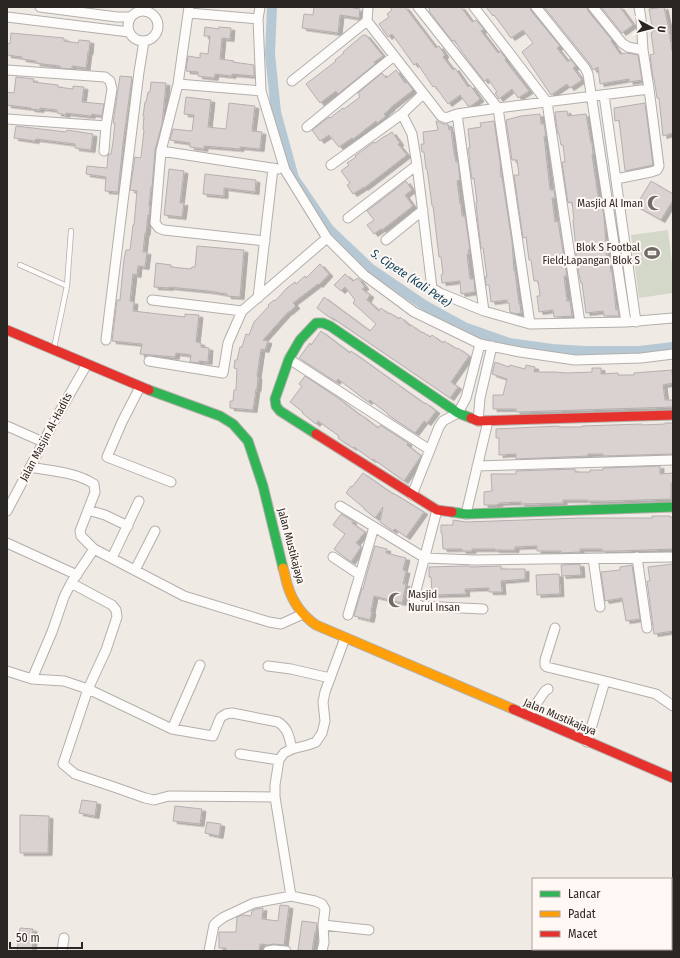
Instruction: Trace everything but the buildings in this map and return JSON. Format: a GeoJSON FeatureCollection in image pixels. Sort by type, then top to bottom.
{"type":"FeatureCollection","features":[{"type":"Feature","properties":{"kind":"street"},"geometry":{"type":"LineString","coordinates":[[40,7],[117,17],[130,17]]}},
{"type":"Feature","properties":{"kind":"street"},"geometry":{"type":"LineString","coordinates":[[260,7],[258,19],[261,91],[285,170],[327,238],[364,275],[414,312],[480,344],[520,352],[575,360],[641,358],[673,354]]}},
{"type":"Feature","properties":{"kind":"street"},"geometry":{"type":"LineString","coordinates":[[292,80],[366,21],[368,7]]}},
{"type":"Feature","properties":{"kind":"street"},"geometry":{"type":"LineString","coordinates":[[418,7],[498,108],[530,324]]}},
{"type":"Feature","properties":{"kind":"street"},"geometry":{"type":"LineString","coordinates":[[474,7],[547,102],[580,324]]}},
{"type":"Feature","properties":{"kind":"street"},"geometry":{"type":"LineString","coordinates":[[536,7],[585,68],[588,74],[626,322]]}},
{"type":"Feature","properties":{"kind":"street"},"geometry":{"type":"LineString","coordinates":[[593,7],[622,43],[628,47],[643,50]]}},
{"type":"Feature","properties":{"kind":"street"},"geometry":{"type":"LineString","coordinates":[[616,179],[651,172],[657,170],[659,166],[643,50],[639,7]]}},
{"type":"Feature","properties":{"kind":"street"},"geometry":{"type":"LineString","coordinates":[[140,10],[153,11],[157,22],[157,31],[152,38],[144,41],[135,39],[131,36],[127,27],[130,17],[140,10]]}},
{"type":"Feature","properties":{"kind":"street"},"geometry":{"type":"LineString","coordinates":[[258,19],[189,10],[178,84],[161,151],[155,223],[159,228],[264,241]]}},
{"type":"Feature","properties":{"kind":"street"},"geometry":{"type":"LineString","coordinates":[[7,17],[129,32]]}},
{"type":"Feature","properties":{"kind":"street"},"geometry":{"type":"LineString","coordinates":[[366,21],[441,116],[446,118],[458,114],[498,108],[649,89]]}},
{"type":"Feature","properties":{"kind":"street"},"geometry":{"type":"LineString","coordinates":[[106,340],[144,41]]}},
{"type":"Feature","properties":{"kind":"street"},"geometry":{"type":"LineString","coordinates":[[307,127],[394,56]]}},
{"type":"Feature","properties":{"kind":"street"},"geometry":{"type":"LineString","coordinates":[[7,70],[105,77],[110,81],[112,89],[106,126],[104,151]]}},
{"type":"Feature","properties":{"kind":"street"},"geometry":{"type":"LineString","coordinates":[[178,84],[261,91]]}},
{"type":"Feature","properties":{"kind":"street"},"geometry":{"type":"LineString","coordinates":[[331,165],[402,114],[423,94]]}},
{"type":"Feature","properties":{"kind":"street"},"geometry":{"type":"LineString","coordinates":[[604,95],[636,322]]}},
{"type":"Feature","properties":{"kind":"street"},"geometry":{"type":"LineString","coordinates":[[402,114],[412,134],[432,288],[440,293],[484,311],[530,324],[636,322],[673,318]]}},
{"type":"Feature","properties":{"kind":"street"},"geometry":{"type":"LineString","coordinates":[[458,114],[484,311]]}},
{"type":"Feature","properties":{"kind":"street"},"geometry":{"type":"LineString","coordinates":[[7,119],[106,126]]}},
{"type":"Feature","properties":{"kind":"street"},"geometry":{"type":"LineString","coordinates":[[161,151],[285,170]]}},
{"type":"Feature","properties":{"kind":"street"},"geometry":{"type":"LineString","coordinates":[[348,218],[417,165]]}},
{"type":"Feature","properties":{"kind":"street"},"geometry":{"type":"LineString","coordinates":[[258,298],[273,168]]}},
{"type":"Feature","properties":{"kind":"street"},"geometry":{"type":"LineString","coordinates":[[386,240],[423,210]]}},
{"type":"Feature","properties":{"kind":"street"},"geometry":{"type":"LineString","coordinates":[[149,361],[223,373],[228,343],[242,311],[327,238]]}},
{"type":"Feature","properties":{"kind":"street"},"geometry":{"type":"LineString","coordinates":[[152,300],[242,311]]}},
{"type":"Feature","properties":{"kind":"street"},"geometry":{"type":"LineString","coordinates":[[673,415],[478,421],[458,413],[324,323],[316,323],[300,340],[289,359],[274,399],[280,412],[437,510],[466,514],[673,507]]}},
{"type":"Feature","properties":{"kind":"street","name":"Jalan Mustikajaya"},"geometry":{"type":"LineString","coordinates":[[7,330],[140,387],[220,416],[233,424],[248,441],[263,486],[288,587],[295,601],[308,620],[345,638],[673,778]]}},
{"type":"Feature","properties":{"kind":"street"},"geometry":{"type":"LineString","coordinates":[[412,495],[439,427],[443,421],[458,413],[466,398],[480,344]]}},
{"type":"Feature","properties":{"kind":"street"},"geometry":{"type":"LineString","coordinates":[[478,421],[480,398],[492,346]]}},
{"type":"Feature","properties":{"kind":"street"},"geometry":{"type":"LineString","coordinates":[[289,359],[430,450]]}},
{"type":"Feature","properties":{"kind":"street","name":"Jalan Masjin Al-Hadits"},"geometry":{"type":"LineString","coordinates":[[7,510],[87,364]]}},
{"type":"Feature","properties":{"kind":"street"},"geometry":{"type":"LineString","coordinates":[[140,387],[122,422],[107,457],[171,482]]}},
{"type":"Feature","properties":{"kind":"street"},"geometry":{"type":"LineString","coordinates":[[466,514],[488,421]]}},
{"type":"Feature","properties":{"kind":"street"},"geometry":{"type":"LineString","coordinates":[[7,426],[43,442]]}},
{"type":"Feature","properties":{"kind":"street"},"geometry":{"type":"LineString","coordinates":[[477,466],[673,460]]}},
{"type":"Feature","properties":{"kind":"street"},"geometry":{"type":"LineString","coordinates":[[30,467],[79,476],[94,484],[95,492],[80,531],[81,536],[94,549],[184,596],[269,622],[281,624],[303,614]]}},
{"type":"Feature","properties":{"kind":"street"},"geometry":{"type":"LineString","coordinates":[[112,558],[140,501]]}},
{"type":"Feature","properties":{"kind":"street"},"geometry":{"type":"LineString","coordinates":[[340,506],[424,558],[475,560],[673,556]]}},
{"type":"Feature","properties":{"kind":"street"},"geometry":{"type":"LineString","coordinates":[[88,510],[105,515],[128,526]]}},
{"type":"Feature","properties":{"kind":"street"},"geometry":{"type":"LineString","coordinates":[[437,510],[414,598],[415,602],[421,606],[483,609]]}},
{"type":"Feature","properties":{"kind":"street"},"geometry":{"type":"LineString","coordinates":[[348,615],[374,527]]}},
{"type":"Feature","properties":{"kind":"street"},"geometry":{"type":"LineString","coordinates":[[135,570],[155,532]]}},
{"type":"Feature","properties":{"kind":"street"},"geometry":{"type":"LineString","coordinates":[[7,543],[77,575]]}},
{"type":"Feature","properties":{"kind":"street"},"geometry":{"type":"LineString","coordinates":[[32,679],[52,632],[64,597],[71,583],[94,549]]}},
{"type":"Feature","properties":{"kind":"street"},"geometry":{"type":"LineString","coordinates":[[333,557],[360,575]]}},
{"type":"Feature","properties":{"kind":"street"},"geometry":{"type":"LineString","coordinates":[[637,557],[647,628]]}},
{"type":"Feature","properties":{"kind":"street"},"geometry":{"type":"LineString","coordinates":[[593,558],[600,608]]}},
{"type":"Feature","properties":{"kind":"street"},"geometry":{"type":"LineString","coordinates":[[71,583],[112,605],[116,610],[117,617],[106,650],[88,688],[63,764],[75,774],[154,800],[169,796],[275,797]]}},
{"type":"Feature","properties":{"kind":"street"},"geometry":{"type":"LineString","coordinates":[[555,628],[545,660],[546,667],[656,694],[673,706]]}},
{"type":"Feature","properties":{"kind":"street"},"geometry":{"type":"LineString","coordinates":[[291,896],[275,797],[275,785],[279,760],[284,753],[292,749],[316,742],[322,733],[325,721],[323,702],[325,692],[345,638]]}},
{"type":"Feature","properties":{"kind":"street"},"geometry":{"type":"LineString","coordinates":[[172,729],[200,665]]}},
{"type":"Feature","properties":{"kind":"street"},"geometry":{"type":"LineString","coordinates":[[268,666],[291,669],[330,678]]}},
{"type":"Feature","properties":{"kind":"street"},"geometry":{"type":"LineString","coordinates":[[7,671],[32,679],[64,682],[88,688],[172,729],[213,736],[218,721],[221,717],[232,713],[278,722],[284,725],[292,749]]}},
{"type":"Feature","properties":{"kind":"street"},"geometry":{"type":"LineString","coordinates":[[587,742],[605,681]]}},
{"type":"Feature","properties":{"kind":"street"},"geometry":{"type":"LineString","coordinates":[[528,716],[545,691],[548,689]]}},
{"type":"Feature","properties":{"kind":"street"},"geometry":{"type":"LineString","coordinates":[[240,754],[279,760]]}},
{"type":"Feature","properties":{"kind":"street"},"geometry":{"type":"LineString","coordinates":[[209,951],[214,925],[224,917],[254,903],[291,896],[322,904],[325,909],[323,925],[324,942],[322,951]]}},
{"type":"Feature","properties":{"kind":"street"},"geometry":{"type":"LineString","coordinates":[[323,925],[369,930]]}},
{"type":"Feature","properties":{"kind":"street"},"geometry":{"type":"LineString","coordinates":[[62,951],[64,938]]}},
{"type":"Feature","properties":{"kind":"street"},"geometry":{"type":"LineString","coordinates":[[268,951],[286,951]]}},
{"type":"Feature","properties":{"kind":"lane"},"geometry":{"type":"LineString","coordinates":[[54,350],[67,286],[71,232]]}},
{"type":"Feature","properties":{"kind":"lane"},"geometry":{"type":"LineString","coordinates":[[20,265],[67,286]]}},
{"type":"Feature","properties":{"kind":"green space","name":"Blok S Footbal Field;Lapangan Blok S"},"geometry":{"type":"Polygon","coordinates":[[[668,230],[673,272],[673,293],[639,298],[631,235],[668,230]]]}},
{"type":"Feature","properties":{"kind":"waterway","name":"S. Cipete (Kali Pete)"},"geometry":{"type":"LineString","coordinates":[[272,7],[270,54],[276,112],[294,178],[329,229],[371,269],[424,305],[464,327],[509,343],[552,349],[585,351],[639,351],[673,347]]}},
{"type":"Feature","properties":{"kind":"traffic: fast"},"geometry":{"type":"LineString","coordinates":[[316,434],[280,411],[276,406],[275,399],[289,359],[300,340],[316,323],[323,323],[330,326],[458,413],[471,418]]}},
{"type":"Feature","properties":{"kind":"traffic: fast"},"geometry":{"type":"LineString","coordinates":[[149,390],[220,416],[233,424],[248,441],[263,486],[283,568]]}},
{"type":"Feature","properties":{"kind":"traffic: fast"},"geometry":{"type":"LineString","coordinates":[[452,512],[466,514],[673,507]]}},
{"type":"Feature","properties":{"kind":"traffic: slow"},"geometry":{"type":"LineString","coordinates":[[283,568],[290,593],[303,613],[316,625],[513,709]]}},
{"type":"Feature","properties":{"kind":"traffic: jam"},"geometry":{"type":"LineString","coordinates":[[7,330],[149,390]]}},
{"type":"Feature","properties":{"kind":"traffic: jam"},"geometry":{"type":"LineString","coordinates":[[471,418],[478,421],[673,415]]}},
{"type":"Feature","properties":{"kind":"traffic: jam"},"geometry":{"type":"LineString","coordinates":[[316,434],[437,510],[452,512]]}},
{"type":"Feature","properties":{"kind":"traffic: jam"},"geometry":{"type":"LineString","coordinates":[[513,709],[673,778]]}},
{"type":"Feature","properties":{"kind":"place","name":"Masjid Al Iman"},"geometry":{"type":"Point","coordinates":[655,203]}},
{"type":"Feature","properties":{"kind":"place","name":"Blok S Footbal Field;Lapangan Blok S"},"geometry":{"type":"Point","coordinates":[652,253]}},
{"type":"Feature","properties":{"kind":"place","name":"Masjid Nurul Insan"},"geometry":{"type":"Point","coordinates":[396,600]}}]}
